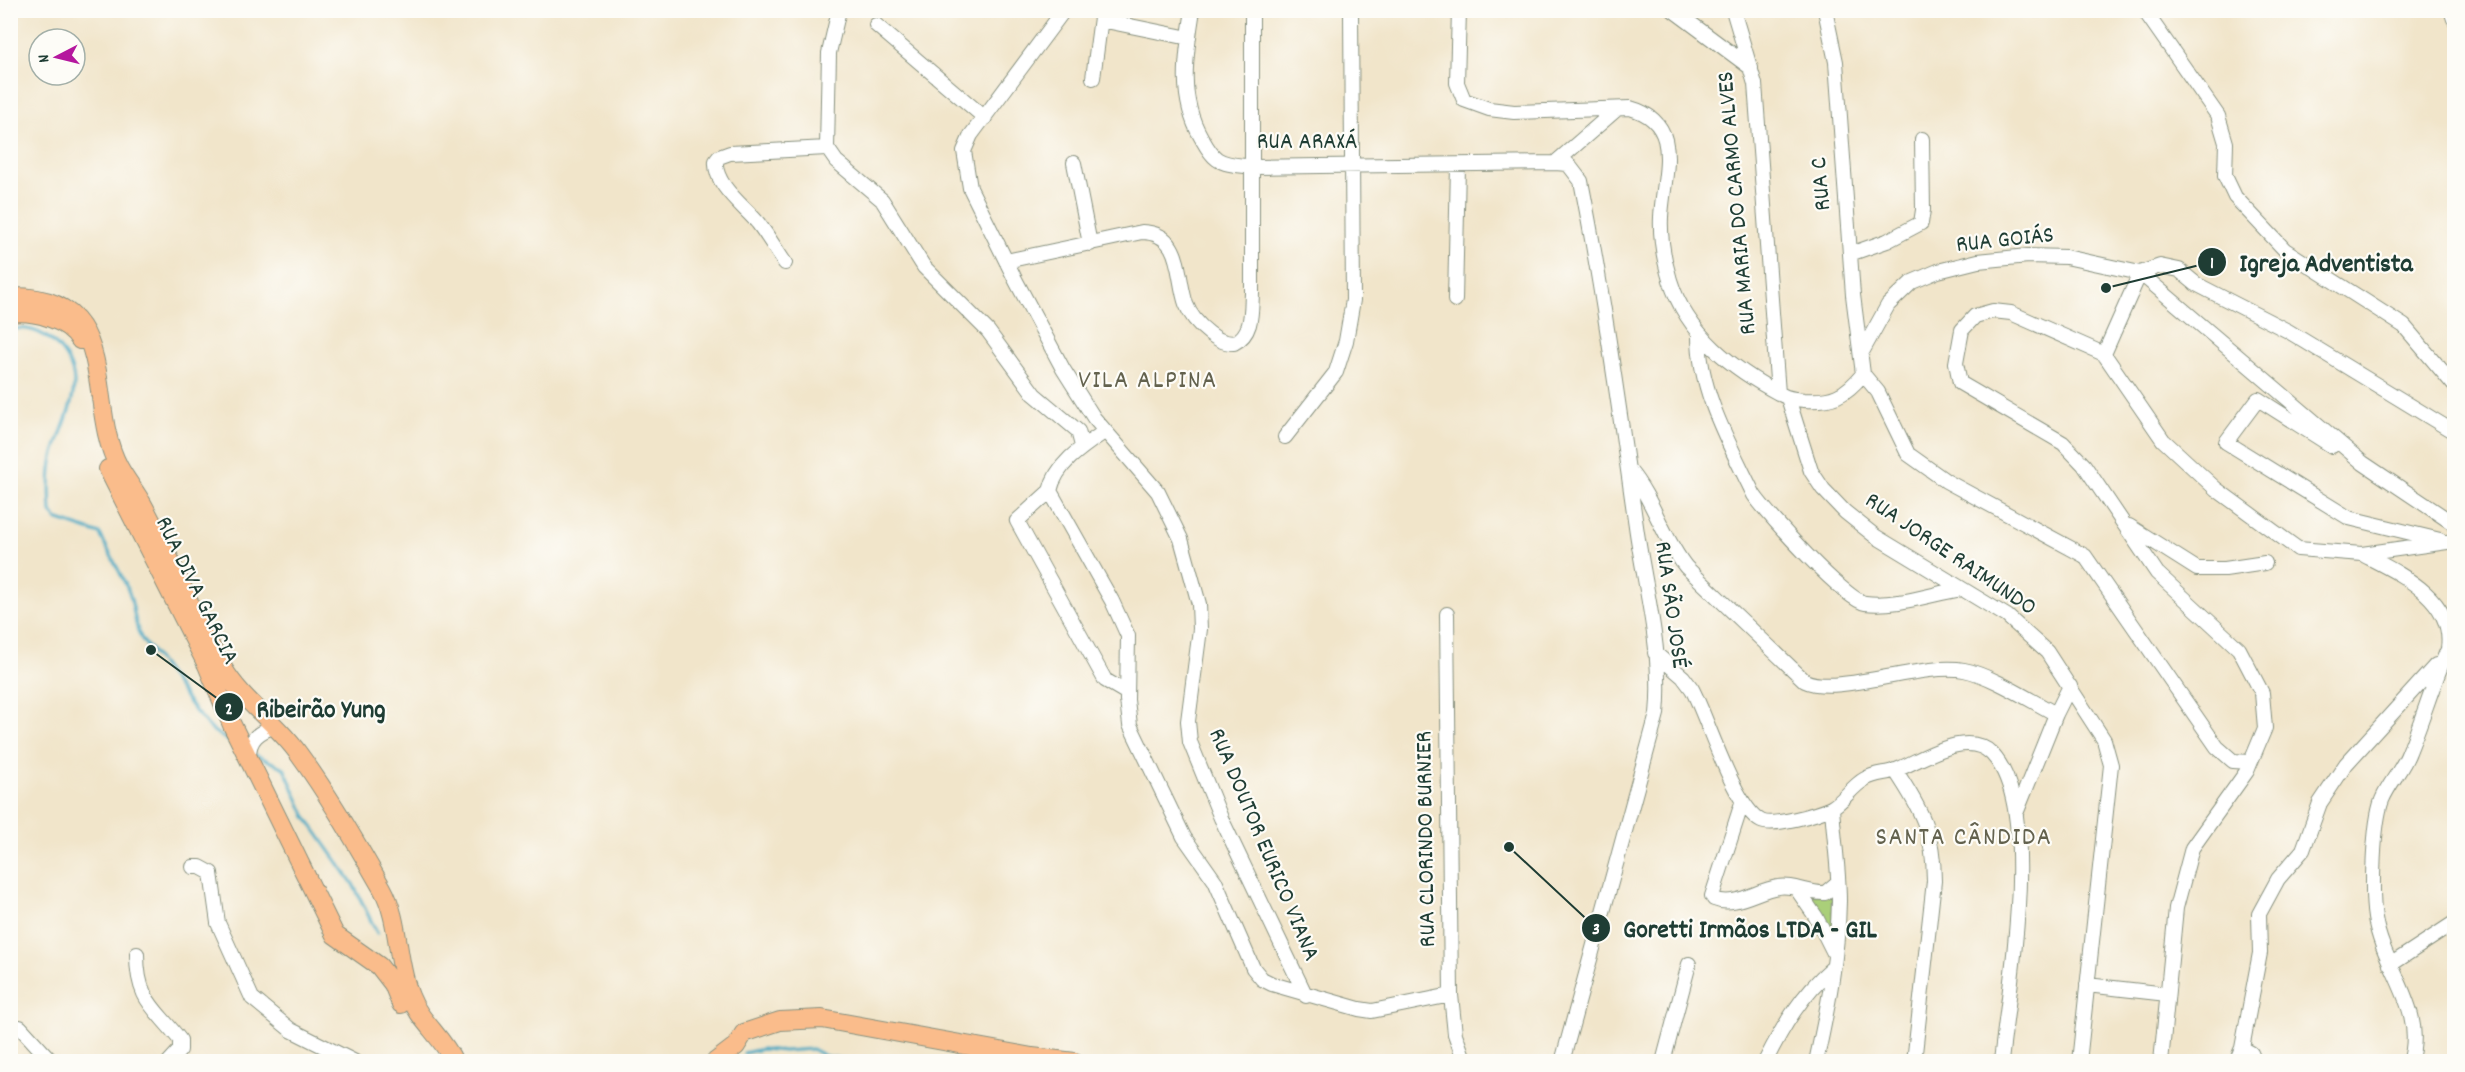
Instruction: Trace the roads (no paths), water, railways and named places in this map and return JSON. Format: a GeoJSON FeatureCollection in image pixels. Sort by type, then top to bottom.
{"type":"FeatureCollection","features":[{"type":"Feature","properties":{"kind":"main road"},"geometry":{"type":"LineString","coordinates":[[10,297],[39,299],[57,306],[85,330],[98,369],[105,415],[118,465],[143,504],[223,668],[239,690],[298,752],[386,896],[409,994],[418,1016],[454,1062]]}},
{"type":"Feature","properties":{"kind":"main road","name":"RUA DIVA GARCIA"},"geometry":{"type":"LineString","coordinates":[[10,313],[46,316],[77,335],[84,348],[97,434],[104,461],[207,664],[335,935],[347,946],[372,959],[388,975],[409,1021],[440,1062]]}},
{"type":"Feature","properties":{"kind":"main road"},"geometry":{"type":"LineString","coordinates":[[715,1062],[736,1046],[744,1034],[780,1021],[807,1018],[835,1020],[1032,1057],[1076,1062]]}},
{"type":"Feature","properties":{"kind":"street"},"geometry":{"type":"LineString","coordinates":[[839,10],[829,53],[826,148],[836,160],[882,200],[924,267],[988,331],[1034,394],[1078,431],[1082,446]]}},
{"type":"Feature","properties":{"kind":"street","name":"RUA DOUTOR EURICO VIANA"},"geometry":{"type":"LineString","coordinates":[[1064,10],[971,135],[964,151],[970,188],[1062,369],[1104,432],[1158,492],[1181,539],[1199,604],[1200,629],[1188,722],[1190,742],[1221,818],[1306,996],[1372,1011],[1451,995]]}},
{"type":"Feature","properties":{"kind":"street","name":"RUA ARAXÁ"},"geometry":{"type":"LineString","coordinates":[[1192,10],[1185,77],[1193,123],[1216,158],[1225,163],[1253,166],[1554,163]]}},
{"type":"Feature","properties":{"kind":"street"},"geometry":{"type":"LineString","coordinates":[[1006,261],[1142,232],[1160,234],[1175,255],[1186,304],[1192,315],[1217,340],[1234,343],[1243,338],[1250,324],[1253,166],[1252,10]]}},
{"type":"Feature","properties":{"kind":"street"},"geometry":{"type":"LineString","coordinates":[[1285,437],[1336,372],[1346,341],[1353,300],[1351,10]]}},
{"type":"Feature","properties":{"kind":"street"},"geometry":{"type":"LineString","coordinates":[[1459,10],[1457,83],[1464,100],[1489,109],[1514,112],[1617,109],[1643,112],[1659,123],[1665,136],[1668,152],[1661,219],[1664,258],[1671,282],[1682,306],[1699,333],[1734,367],[1783,396],[1827,400],[1850,390],[1863,374]]}},
{"type":"Feature","properties":{"kind":"street"},"geometry":{"type":"LineString","coordinates":[[1673,10],[1751,68]]}},
{"type":"Feature","properties":{"kind":"street","name":"RUA MARIA DO CARMO ALVES"},"geometry":{"type":"LineString","coordinates":[[1733,10],[1751,68],[1758,116],[1783,396]]}},
{"type":"Feature","properties":{"kind":"street"},"geometry":{"type":"LineString","coordinates":[[2144,10],[2218,116],[2226,143],[2225,176],[2235,197],[2285,250],[2404,326],[2454,385]]}},
{"type":"Feature","properties":{"kind":"street"},"geometry":{"type":"LineString","coordinates":[[2451,10],[2454,19]]}},
{"type":"Feature","properties":{"kind":"street","name":"RUA C"},"geometry":{"type":"LineString","coordinates":[[1828,14],[1836,62],[1850,254],[1861,355]]}},
{"type":"Feature","properties":{"kind":"street"},"geometry":{"type":"LineString","coordinates":[[1093,78],[1101,15],[1189,38]]}},
{"type":"Feature","properties":{"kind":"street"},"geometry":{"type":"LineString","coordinates":[[876,25],[985,118]]}},
{"type":"Feature","properties":{"kind":"street"},"geometry":{"type":"LineString","coordinates":[[1554,163],[1617,109]]}},
{"type":"Feature","properties":{"kind":"street"},"geometry":{"type":"LineString","coordinates":[[1850,254],[1887,241],[1921,223],[1923,210],[1922,139]]}},
{"type":"Feature","properties":{"kind":"street"},"geometry":{"type":"LineString","coordinates":[[785,263],[759,224],[731,195],[718,174],[716,161],[730,153],[826,148]]}},
{"type":"Feature","properties":{"kind":"street"},"geometry":{"type":"LineString","coordinates":[[1074,163],[1090,244]]}},
{"type":"Feature","properties":{"kind":"street","name":"RUA SÃO JOSÉ"},"geometry":{"type":"LineString","coordinates":[[1554,163],[1568,164],[1581,181],[1628,468],[1659,681],[1657,714],[1562,1062]]}},
{"type":"Feature","properties":{"kind":"street"},"geometry":{"type":"LineString","coordinates":[[1455,300],[1458,165]]}},
{"type":"Feature","properties":{"kind":"street","name":"RUA GOIÁS"},"geometry":{"type":"LineString","coordinates":[[1861,355],[1868,337],[1888,305],[1912,282],[1938,271],[1978,261],[2028,256],[2066,256],[2140,273],[2363,463],[2454,524]]}},
{"type":"Feature","properties":{"kind":"street"},"geometry":{"type":"LineString","coordinates":[[2104,354],[2140,273],[2160,266],[2179,270],[2196,284],[2288,331],[2454,432]]}},
{"type":"Feature","properties":{"kind":"street"},"geometry":{"type":"LineString","coordinates":[[2161,1062],[2176,908],[2192,848],[2205,826],[2247,771],[2265,728],[2262,693],[2239,649],[2157,573],[2084,465],[2063,442],[1960,383],[1956,363],[1962,330],[1975,316],[1993,311],[2011,313],[2104,354],[2163,440],[2216,489],[2298,549],[2362,554],[2451,541]]}},
{"type":"Feature","properties":{"kind":"street"},"geometry":{"type":"LineString","coordinates":[[1699,333],[1701,369],[1708,392],[1754,495],[1763,509],[1823,570],[1855,598],[1866,603],[1899,601],[1960,589]]}},
{"type":"Feature","properties":{"kind":"street"},"geometry":{"type":"LineString","coordinates":[[1861,355],[1863,374],[1878,392],[1908,454],[1946,481],[2085,556],[2217,747],[2233,761],[2250,762]]}},
{"type":"Feature","properties":{"kind":"street","name":"RUA JORGE RAIMUNDO"},"geometry":{"type":"LineString","coordinates":[[1783,396],[1811,471],[1823,489],[1845,512],[1875,536],[1927,565],[1960,589],[2007,616],[2048,652],[2104,740],[2111,765],[2079,1062]]}},
{"type":"Feature","properties":{"kind":"street"},"geometry":{"type":"LineString","coordinates":[[2363,463],[2258,399],[2226,442],[2349,518],[2451,541]]}},
{"type":"Feature","properties":{"kind":"street"},"geometry":{"type":"LineString","coordinates":[[1078,431],[1094,418]]}},
{"type":"Feature","properties":{"kind":"street"},"geometry":{"type":"LineString","coordinates":[[1104,432],[1082,446],[1053,478],[1050,491],[1017,521],[1105,680],[1127,693]]}},
{"type":"Feature","properties":{"kind":"street"},"geometry":{"type":"LineString","coordinates":[[1628,468],[1644,488],[1674,551],[1686,567],[1804,681],[1824,685],[1939,669],[1965,670],[2056,714]]}},
{"type":"Feature","properties":{"kind":"street"},"geometry":{"type":"LineString","coordinates":[[1050,491],[1113,601],[1128,636],[1127,693],[1130,725],[1155,781],[1184,837],[1215,880],[1253,968],[1262,979],[1306,996]]}},
{"type":"Feature","properties":{"kind":"street"},"geometry":{"type":"LineString","coordinates":[[2125,523],[2197,568],[2225,569],[2265,563]]}},
{"type":"Feature","properties":{"kind":"street"},"geometry":{"type":"LineString","coordinates":[[2362,554],[2414,581],[2439,608],[2450,635],[2448,649],[2409,753],[2382,801],[2373,860],[2375,917],[2390,966],[2408,1003],[2415,1024],[2415,1046],[2410,1062]]}},
{"type":"Feature","properties":{"kind":"street","name":"RUA CLORINDO BURNIER"},"geometry":{"type":"LineString","coordinates":[[1448,614],[1451,995],[1455,1034],[1465,1062]]}},
{"type":"Feature","properties":{"kind":"street"},"geometry":{"type":"LineString","coordinates":[[2236,1062],[2242,1048],[2259,953],[2259,914],[2278,879],[2303,850],[2319,803],[2346,764],[2425,680],[2448,649]]}},
{"type":"Feature","properties":{"kind":"street"},"geometry":{"type":"LineString","coordinates":[[1655,653],[1683,677],[1692,689],[1742,803],[1758,819],[1766,823],[1777,823],[1832,808],[1864,780],[1955,746],[1975,744],[1992,754],[2004,772],[2017,812],[2019,873],[2001,1062]]}},
{"type":"Feature","properties":{"kind":"street"},"geometry":{"type":"LineString","coordinates":[[2017,812],[2056,714],[2070,686]]}},
{"type":"Feature","properties":{"kind":"street"},"geometry":{"type":"LineString","coordinates":[[246,747],[258,733],[275,726]]}},
{"type":"Feature","properties":{"kind":"street"},"geometry":{"type":"LineString","coordinates":[[1895,770],[1918,805],[1929,830],[1934,856],[1934,881],[1914,1062]]}},
{"type":"Feature","properties":{"kind":"street"},"geometry":{"type":"LineString","coordinates":[[1742,803],[1712,896],[1718,901],[1735,901],[1777,887],[1825,893],[1838,882]]}},
{"type":"Feature","properties":{"kind":"street"},"geometry":{"type":"LineString","coordinates":[[1816,1062],[1832,989],[1838,882],[1832,808]]}},
{"type":"Feature","properties":{"kind":"street"},"geometry":{"type":"LineString","coordinates":[[193,867],[200,867],[211,873],[218,923],[252,998],[291,1030],[355,1062]]}},
{"type":"Feature","properties":{"kind":"street"},"geometry":{"type":"LineString","coordinates":[[1796,888],[1816,917],[1833,961]]}},
{"type":"Feature","properties":{"kind":"street"},"geometry":{"type":"LineString","coordinates":[[2390,966],[2454,923]]}},
{"type":"Feature","properties":{"kind":"street"},"geometry":{"type":"LineString","coordinates":[[137,954],[137,975],[144,995],[159,1018],[180,1040],[180,1050],[169,1062]]}},
{"type":"Feature","properties":{"kind":"street"},"geometry":{"type":"LineString","coordinates":[[1766,1062],[1796,1006],[1833,961]]}},
{"type":"Feature","properties":{"kind":"street"},"geometry":{"type":"LineString","coordinates":[[1663,1062],[1689,964]]}},
{"type":"Feature","properties":{"kind":"street"},"geometry":{"type":"LineString","coordinates":[[2087,985],[2167,994]]}},
{"type":"Feature","properties":{"kind":"street"},"geometry":{"type":"LineString","coordinates":[[20,1027],[52,1062]]}},
{"type":"Feature","properties":{"kind":"street"},"geometry":{"type":"LineString","coordinates":[[2242,1048],[2251,1053],[2255,1062]]}},
{"type":"Feature","properties":{"kind":"waterway"},"geometry":{"type":"LineString","coordinates":[[10,330],[21,328],[43,335],[61,350],[72,371],[74,382],[72,401],[52,464],[51,512],[56,519],[100,534],[128,590],[138,630],[145,644],[195,711],[212,730],[234,745]]}},
{"type":"Feature","properties":{"kind":"waterway"},"geometry":{"type":"LineString","coordinates":[[254,754],[284,768],[306,817],[353,884],[377,933]]}},
{"type":"Feature","properties":{"kind":"waterway"},"geometry":{"type":"LineString","coordinates":[[744,1053],[762,1049],[784,1051],[812,1049],[825,1056],[856,1062]]}},
{"type":"Feature","properties":{"kind":"place","name":"Igreja Adventista"},"geometry":{"type":"Point","coordinates":[2106,288]}},
{"type":"Feature","properties":{"kind":"place","name":"Ribeirão Yung"},"geometry":{"type":"Point","coordinates":[151,650]}},
{"type":"Feature","properties":{"kind":"place","name":"Goretti Irmãos LTDA - GIL"},"geometry":{"type":"Point","coordinates":[1509,847]}},
{"type":"Feature","properties":{"kind":"district","name":"VILA ALPINA"},"geometry":{"type":"Point","coordinates":[1148,381]}},
{"type":"Feature","properties":{"kind":"district","name":"SANTA CÂNDIDA"},"geometry":{"type":"Point","coordinates":[1964,838]}}]}
